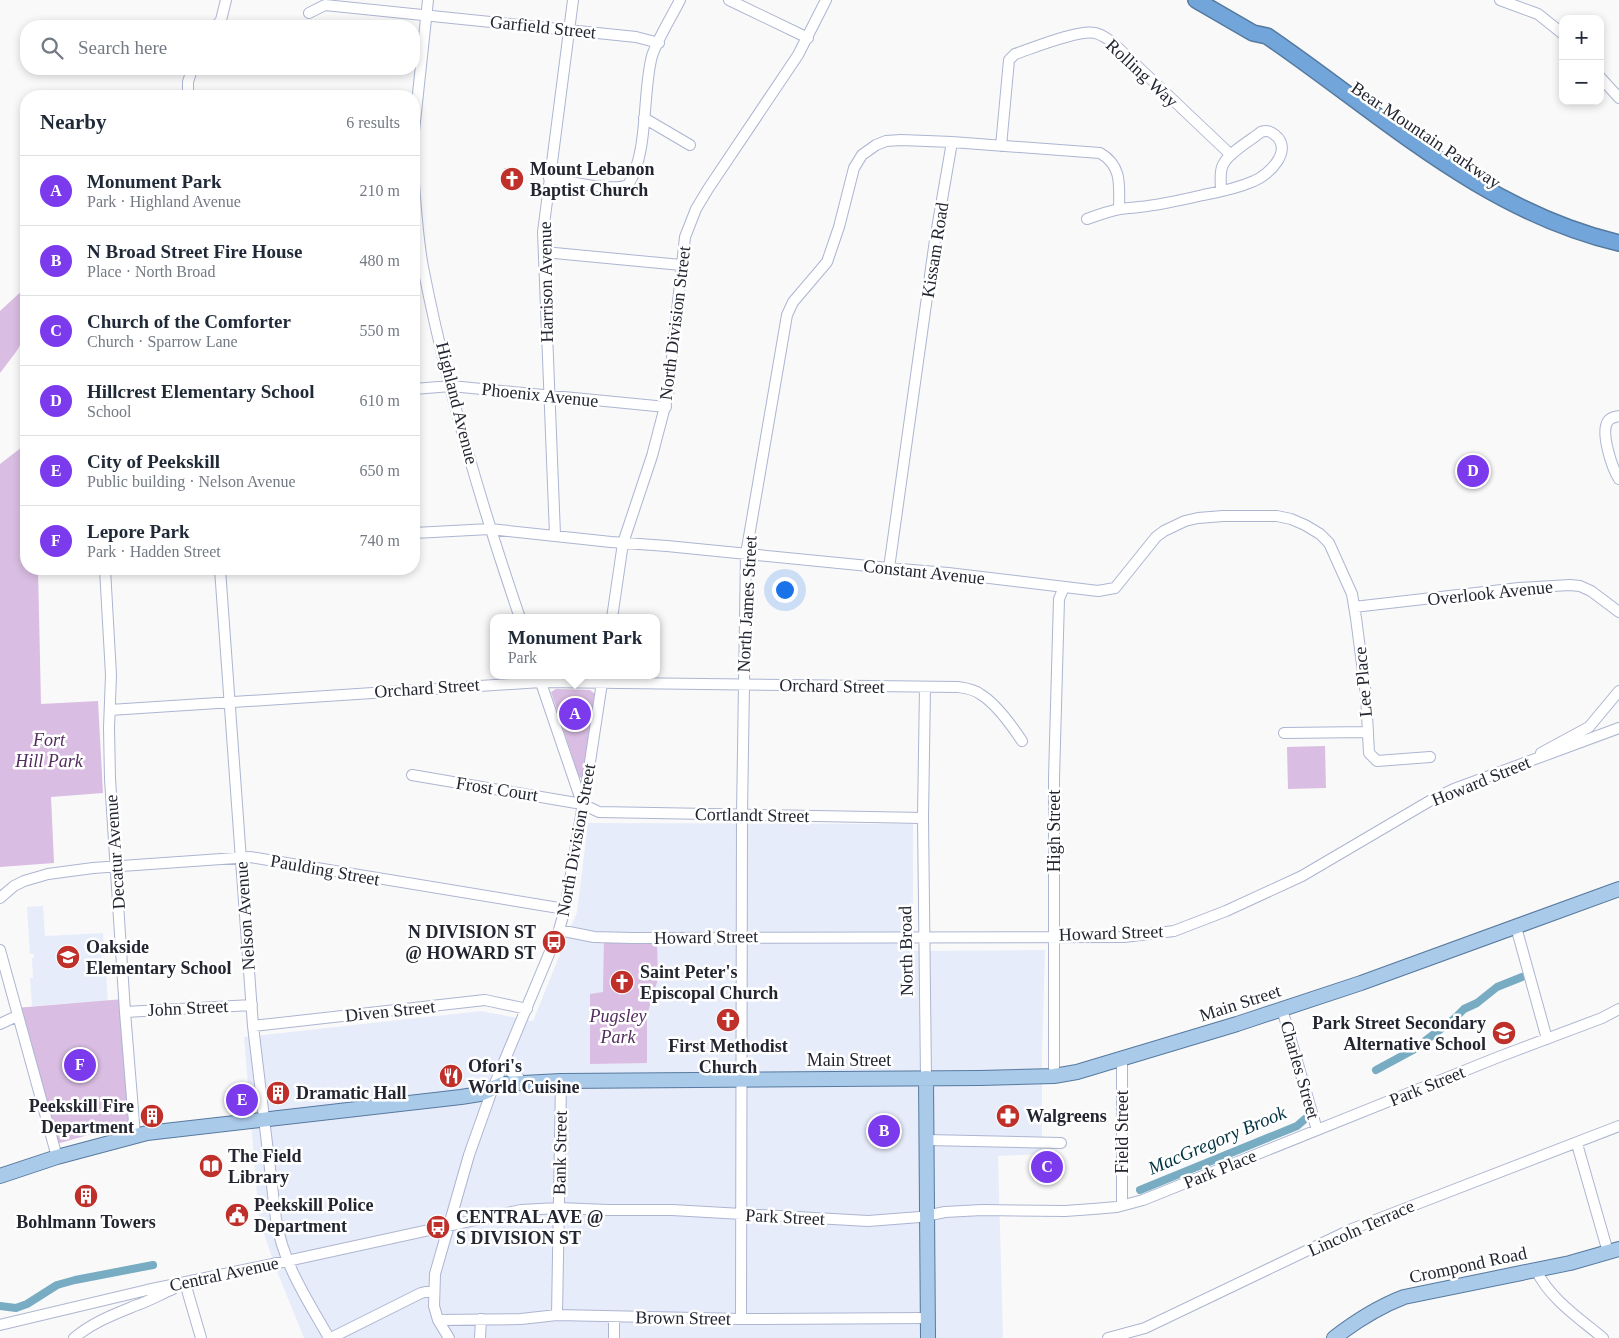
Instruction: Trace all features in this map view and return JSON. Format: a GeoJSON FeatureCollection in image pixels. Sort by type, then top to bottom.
{"type":"FeatureCollection","features":[{"type":"Feature","properties":{"kind":"highway","name":"Bear Mountain Parkway"},"geometry":{"type":"LineString","coordinates":[[1196,0],[1253,33],[1262,43],[1420,158],[1466,189],[1534,224],[1580,242],[1619,252]]}},
{"type":"Feature","properties":{"kind":"highway","name":"Bear Mountain Parkway"},"geometry":{"type":"LineString","coordinates":[[1253,33],[1267,36],[1437,159],[1484,189],[1519,208],[1550,221],[1619,243]]}},
{"type":"Feature","properties":{"kind":"main road","name":"Main Street"},"geometry":{"type":"LineString","coordinates":[[0,1176],[57,1156],[135,1135],[461,1097],[480,1094],[503,1084],[561,1081],[1054,1076],[1076,1072],[1282,1009],[1399,970],[1619,891]]}},
{"type":"Feature","properties":{"kind":"main road","name":"North Broad"},"geometry":{"type":"LineString","coordinates":[[926,1078],[928,1338]]}},
{"type":"Feature","properties":{"kind":"main road","name":"Crompond Road"},"geometry":{"type":"LineString","coordinates":[[1334,1338],[1363,1316],[1385,1304],[1404,1297],[1536,1270],[1614,1250]]}},
{"type":"Feature","properties":{"kind":"street"},"geometry":{"type":"LineString","coordinates":[[220,20],[226,0]]}},
{"type":"Feature","properties":{"kind":"street"},"geometry":{"type":"LineString","coordinates":[[420,73],[428,0]]}},
{"type":"Feature","properties":{"kind":"street","name":"Harrison Avenue"},"geometry":{"type":"LineString","coordinates":[[555,535],[543,232],[573,0]]}},
{"type":"Feature","properties":{"kind":"street"},"geometry":{"type":"LineString","coordinates":[[549,178],[617,187],[628,185],[634,176],[639,154],[652,56],[680,0]]}},
{"type":"Feature","properties":{"kind":"street"},"geometry":{"type":"LineString","coordinates":[[729,0],[808,38]]}},
{"type":"Feature","properties":{"kind":"street","name":"North Division Street"},"geometry":{"type":"LineString","coordinates":[[613,614],[623,543],[666,407],[681,265],[686,237],[696,209],[798,55],[826,0]]}},
{"type":"Feature","properties":{"kind":"street"},"geometry":{"type":"LineString","coordinates":[[1500,0],[1538,14],[1559,31]]}},
{"type":"Feature","properties":{"kind":"street"},"geometry":{"type":"LineString","coordinates":[[309,13],[324,2]]}},
{"type":"Feature","properties":{"kind":"street","name":"Garfield Street"},"geometry":{"type":"LineString","coordinates":[[324,2],[426,15],[636,36],[659,43]]}},
{"type":"Feature","properties":{"kind":"street","name":"Rolling Way"},"geometry":{"type":"LineString","coordinates":[[1001,146],[1009,60],[1015,54],[1078,32],[1094,32],[1112,42],[1231,155]]}},
{"type":"Feature","properties":{"kind":"street"},"geometry":{"type":"LineString","coordinates":[[188,90],[190,75]]}},
{"type":"Feature","properties":{"kind":"street"},"geometry":{"type":"LineString","coordinates":[[418,90],[420,75]]}},
{"type":"Feature","properties":{"kind":"street"},"geometry":{"type":"LineString","coordinates":[[1604,81],[1619,98]]}},
{"type":"Feature","properties":{"kind":"street"},"geometry":{"type":"LineString","coordinates":[[644,118],[690,145]]}},
{"type":"Feature","properties":{"kind":"street"},"geometry":{"type":"LineString","coordinates":[[1087,219],[1119,209],[1158,204],[1221,191],[1254,181],[1264,176],[1278,161],[1281,155],[1281,142],[1278,137],[1267,130],[1261,132],[1231,155],[1224,163],[1222,169],[1221,191]]}},
{"type":"Feature","properties":{"kind":"street","name":"North James Street"},"geometry":{"type":"LineString","coordinates":[[742,1319],[742,815],[746,554],[787,315],[793,302],[826,262],[839,227],[854,168],[868,149],[886,141],[952,142]]}},
{"type":"Feature","properties":{"kind":"street"},"geometry":{"type":"LineString","coordinates":[[952,142],[1100,154],[1108,158],[1117,171],[1119,209]]}},
{"type":"Feature","properties":{"kind":"street","name":"Kissam Road"},"geometry":{"type":"LineString","coordinates":[[889,568],[935,240],[952,142]]}},
{"type":"Feature","properties":{"kind":"street"},"geometry":{"type":"LineString","coordinates":[[544,252],[681,265]]}},
{"type":"Feature","properties":{"kind":"street","name":"Highland Avenue"},"geometry":{"type":"LineString","coordinates":[[420,274],[490,529],[519,614]]}},
{"type":"Feature","properties":{"kind":"street","name":"Phoenix Avenue"},"geometry":{"type":"LineString","coordinates":[[420,389],[451,386],[666,407]]}},
{"type":"Feature","properties":{"kind":"street"},"geometry":{"type":"LineString","coordinates":[[1616,416],[1608,421],[1606,441],[1619,479]]}},
{"type":"Feature","properties":{"kind":"street","name":"Constant Avenue"},"geometry":{"type":"LineString","coordinates":[[420,533],[490,529],[948,573],[1098,591],[1115,588],[1156,538],[1164,531],[1185,521],[1223,516],[1277,516],[1305,525],[1320,534],[1329,543],[1352,594],[1354,607]]}},
{"type":"Feature","properties":{"kind":"street","name":"Decatur Avenue"},"geometry":{"type":"LineString","coordinates":[[105,575],[111,675],[110,780],[135,1135]]}},
{"type":"Feature","properties":{"kind":"street","name":"Nelson Avenue"},"geometry":{"type":"LineString","coordinates":[[220,575],[253,1026],[278,1234],[287,1261],[330,1338]]}},
{"type":"Feature","properties":{"kind":"street","name":"Overlook Avenue"},"geometry":{"type":"LineString","coordinates":[[1354,607],[1519,588],[1570,585],[1580,586],[1591,591],[1619,612]]}},
{"type":"Feature","properties":{"kind":"street","name":"High Street"},"geometry":{"type":"LineString","coordinates":[[1054,1076],[1054,778],[1060,599],[1064,587]]}},
{"type":"Feature","properties":{"kind":"street","name":"Lee Place"},"geometry":{"type":"LineString","coordinates":[[1354,607],[1366,695],[1369,753],[1377,761],[1430,757]]}},
{"type":"Feature","properties":{"kind":"street","name":"Orchard Street"},"geometry":{"type":"LineString","coordinates":[[110,710],[527,679]]}},
{"type":"Feature","properties":{"kind":"street"},"geometry":{"type":"LineString","coordinates":[[540,679],[582,804]]}},
{"type":"Feature","properties":{"kind":"street","name":"North Division Street"},"geometry":{"type":"LineString","coordinates":[[448,1338],[438,1320],[434,1306],[435,1274],[469,1155],[492,1089],[527,1009],[559,930],[565,909],[602,679]]}},
{"type":"Feature","properties":{"kind":"street","name":"Orchard Street"},"geometry":{"type":"LineString","coordinates":[[602,679],[743,685],[958,687],[980,693],[1012,727],[1022,741]]}},
{"type":"Feature","properties":{"kind":"street","name":"North Broad"},"geometry":{"type":"LineString","coordinates":[[925,688],[923,818],[926,1078]]}},
{"type":"Feature","properties":{"kind":"street"},"geometry":{"type":"LineString","coordinates":[[1524,763],[1589,726],[1619,691]]}},
{"type":"Feature","properties":{"kind":"street","name":"Howard Street"},"geometry":{"type":"LineString","coordinates":[[559,930],[594,937],[1124,937],[1162,933],[1184,928],[1226,911],[1302,876],[1432,799],[1454,789],[1619,728]]}},
{"type":"Feature","properties":{"kind":"street"},"geometry":{"type":"LineString","coordinates":[[1284,733],[1367,732]]}},
{"type":"Feature","properties":{"kind":"street","name":"Frost Court"},"geometry":{"type":"LineString","coordinates":[[412,775],[582,804]]}},
{"type":"Feature","properties":{"kind":"street","name":"Cortlandt Street"},"geometry":{"type":"LineString","coordinates":[[582,804],[599,812],[923,818]]}},
{"type":"Feature","properties":{"kind":"street","name":"Paulding Street"},"geometry":{"type":"LineString","coordinates":[[0,898],[14,886],[24,881],[48,874],[250,857],[565,909]]}},
{"type":"Feature","properties":{"kind":"street"},"geometry":{"type":"LineString","coordinates":[[1516,927],[1547,1039]]}},
{"type":"Feature","properties":{"kind":"street"},"geometry":{"type":"LineString","coordinates":[[0,950],[57,1156]]}},
{"type":"Feature","properties":{"kind":"street","name":"Diven Street"},"geometry":{"type":"LineString","coordinates":[[253,1026],[485,1000],[527,1009]]}},
{"type":"Feature","properties":{"kind":"street","name":"John Street"},"geometry":{"type":"LineString","coordinates":[[125,1012],[252,1005]]}},
{"type":"Feature","properties":{"kind":"street","name":"Charles Street"},"geometry":{"type":"LineString","coordinates":[[1282,1009],[1318,1130]]}},
{"type":"Feature","properties":{"kind":"street","name":"Park Street"},"geometry":{"type":"LineString","coordinates":[[1318,1130],[1602,1018],[1619,1009]]}},
{"type":"Feature","properties":{"kind":"street"},"geometry":{"type":"LineString","coordinates":[[0,1024],[17,1016]]}},
{"type":"Feature","properties":{"kind":"street","name":"Field Street"},"geometry":{"type":"LineString","coordinates":[[1122,1058],[1122,1205]]}},
{"type":"Feature","properties":{"kind":"street"},"geometry":{"type":"LineString","coordinates":[[505,1060],[511,1072],[522,1083]]}},
{"type":"Feature","properties":{"kind":"street","name":"Bank Street"},"geometry":{"type":"LineString","coordinates":[[557,1315],[561,1081]]}},
{"type":"Feature","properties":{"kind":"street","name":"Lincoln Terrace"},"geometry":{"type":"LineString","coordinates":[[1108,1338],[1145,1328],[1352,1229],[1577,1144],[1619,1126]]}},
{"type":"Feature","properties":{"kind":"street","name":"Park Place"},"geometry":{"type":"LineString","coordinates":[[1122,1205],[1143,1200],[1318,1130]]}},
{"type":"Feature","properties":{"kind":"street"},"geometry":{"type":"LineString","coordinates":[[927,1140],[1061,1143]]}},
{"type":"Feature","properties":{"kind":"street"},"geometry":{"type":"LineString","coordinates":[[1577,1144],[1614,1250]]}},
{"type":"Feature","properties":{"kind":"street","name":"Park Street"},"geometry":{"type":"LineString","coordinates":[[449,1225],[521,1210],[559,1208],[716,1212],[868,1221],[920,1217],[945,1212],[982,1210],[1065,1211],[1122,1205]]}},
{"type":"Feature","properties":{"kind":"street","name":"Central Avenue"},"geometry":{"type":"LineString","coordinates":[[0,1325],[147,1290],[449,1225]]}},
{"type":"Feature","properties":{"kind":"street"},"geometry":{"type":"LineString","coordinates":[[1536,1270],[1541,1281],[1556,1298],[1603,1338]]}},
{"type":"Feature","properties":{"kind":"street"},"geometry":{"type":"LineString","coordinates":[[74,1338],[108,1316],[139,1305],[185,1283],[201,1338]]}},
{"type":"Feature","properties":{"kind":"street"},"geometry":{"type":"LineString","coordinates":[[330,1338],[421,1293],[434,1290]]}},
{"type":"Feature","properties":{"kind":"street","name":"Brown Street"},"geometry":{"type":"LineString","coordinates":[[438,1320],[521,1319],[557,1315],[742,1319],[928,1318]]}},
{"type":"Feature","properties":{"kind":"street"},"geometry":{"type":"LineString","coordinates":[[614,1317],[614,1338]]}},
{"type":"Feature","properties":{"kind":"street"},"geometry":{"type":"LineString","coordinates":[[480,1338],[481,1319]]}},
{"type":"Feature","properties":{"kind":"street"},"geometry":{"type":"LineString","coordinates":[[928,1338],[933,1338]]}},
{"type":"Feature","properties":{"kind":"shaded area"},"geometry":{"type":"Polygon","coordinates":[[[588,823],[913,824],[913,951],[1045,950],[1042,1154],[998,1156],[1003,1338],[304,1338],[259,1220],[244,1037],[481,1011],[533,1021],[577,912],[588,823]]]}},
{"type":"Feature","properties":{"kind":"shaded area","name":"Oakside Elementary School"},"geometry":{"type":"Polygon","coordinates":[[[43,906],[45,936],[103,933],[104,955],[101,956],[102,973],[106,973],[108,1001],[32,1006],[30,978],[33,978],[32,958],[34,958],[34,954],[30,954],[27,907],[43,906]]]}},
{"type":"Feature","properties":{"kind":"green space"},"geometry":{"type":"Polygon","coordinates":[[[20,293],[20,345],[0,373],[0,311],[20,293]]]}},
{"type":"Feature","properties":{"kind":"green space","name":"Fort Hill Park"},"geometry":{"type":"Polygon","coordinates":[[[20,449],[20,575],[38,575],[41,704],[98,701],[103,793],[51,797],[54,863],[0,867],[0,464],[20,449]]]}},
{"type":"Feature","properties":{"kind":"green space"},"geometry":{"type":"Polygon","coordinates":[[[556,689],[590,690],[595,694],[582,778],[579,777],[551,692],[556,689]]]}},
{"type":"Feature","properties":{"kind":"green space"},"geometry":{"type":"Polygon","coordinates":[[[1325,746],[1326,788],[1288,789],[1287,747],[1325,746]]]}},
{"type":"Feature","properties":{"kind":"green space","name":"Pugsley Park"},"geometry":{"type":"Polygon","coordinates":[[[604,937],[657,940],[658,979],[647,1015],[647,1063],[590,1064],[590,994],[603,992],[604,937]]]}},
{"type":"Feature","properties":{"kind":"green space"},"geometry":{"type":"Polygon","coordinates":[[[124,999],[134,1122],[53,1145],[15,1008],[124,999]]]}},
{"type":"Feature","properties":{"kind":"waterway","name":"MacGregory Brook"},"geometry":{"type":"LineString","coordinates":[[1376,1070],[1413,1050],[1454,1019],[1464,1009],[1477,1003],[1497,987],[1522,977]]}},
{"type":"Feature","properties":{"kind":"waterway","name":"MacGregory Brook"},"geometry":{"type":"LineString","coordinates":[[1140,1190],[1297,1126],[1305,1119]]}},
{"type":"Feature","properties":{"kind":"waterway","name":"MacGregory Brook"},"geometry":{"type":"LineString","coordinates":[[0,1306],[16,1308],[27,1304],[57,1285],[153,1265]]}},
{"type":"Feature","properties":{"kind":"place","name":"Mount Lebanon Baptist Church"},"geometry":{"type":"Point","coordinates":[512,179]}},
{"type":"Feature","properties":{"kind":"place","name":"Hillcrest Elementary School"},"geometry":{"type":"Point","coordinates":[1473,471]}},
{"type":"Feature","properties":{"kind":"place","name":"Monument Park"},"geometry":{"type":"Point","coordinates":[575,714]}},
{"type":"Feature","properties":{"kind":"place","name":"N DIVISION ST @ HOWARD ST"},"geometry":{"type":"Point","coordinates":[554,942]}},
{"type":"Feature","properties":{"kind":"place","name":"Oakside Elementary School"},"geometry":{"type":"Point","coordinates":[68,957]}},
{"type":"Feature","properties":{"kind":"place","name":"Saint Peter's Episcopal Church"},"geometry":{"type":"Point","coordinates":[622,982]}},
{"type":"Feature","properties":{"kind":"place","name":"First Methodist Church"},"geometry":{"type":"Point","coordinates":[728,1020]}},
{"type":"Feature","properties":{"kind":"place","name":"Park Street Secondary Alternative School"},"geometry":{"type":"Point","coordinates":[1504,1033]}},
{"type":"Feature","properties":{"kind":"place","name":"Lepore Park"},"geometry":{"type":"Point","coordinates":[80,1065]}},
{"type":"Feature","properties":{"kind":"place","name":"Ofori's World Cuisine"},"geometry":{"type":"Point","coordinates":[451,1076]}},
{"type":"Feature","properties":{"kind":"place","name":"Dramatic Hall"},"geometry":{"type":"Point","coordinates":[278,1093]}},
{"type":"Feature","properties":{"kind":"place","name":"City of Peekskill"},"geometry":{"type":"Point","coordinates":[242,1100]}},
{"type":"Feature","properties":{"kind":"place","name":"Peekskill Fire Department"},"geometry":{"type":"Point","coordinates":[152,1116]}},
{"type":"Feature","properties":{"kind":"place","name":"Walgreens"},"geometry":{"type":"Point","coordinates":[1008,1116]}},
{"type":"Feature","properties":{"kind":"place","name":"N Broad Street Fire House"},"geometry":{"type":"Point","coordinates":[884,1131]}},
{"type":"Feature","properties":{"kind":"place","name":"The Field Library"},"geometry":{"type":"Point","coordinates":[211,1166]}},
{"type":"Feature","properties":{"kind":"place","name":"Church of the Comforter"},"geometry":{"type":"Point","coordinates":[1047,1167]}},
{"type":"Feature","properties":{"kind":"place","name":"Bohlmann Towers"},"geometry":{"type":"Point","coordinates":[86,1196]}},
{"type":"Feature","properties":{"kind":"place","name":"Peekskill Police Department"},"geometry":{"type":"Point","coordinates":[237,1215]}},
{"type":"Feature","properties":{"kind":"place","name":"CENTRAL AVE @ S DIVISION ST"},"geometry":{"type":"Point","coordinates":[438,1227]}}]}
